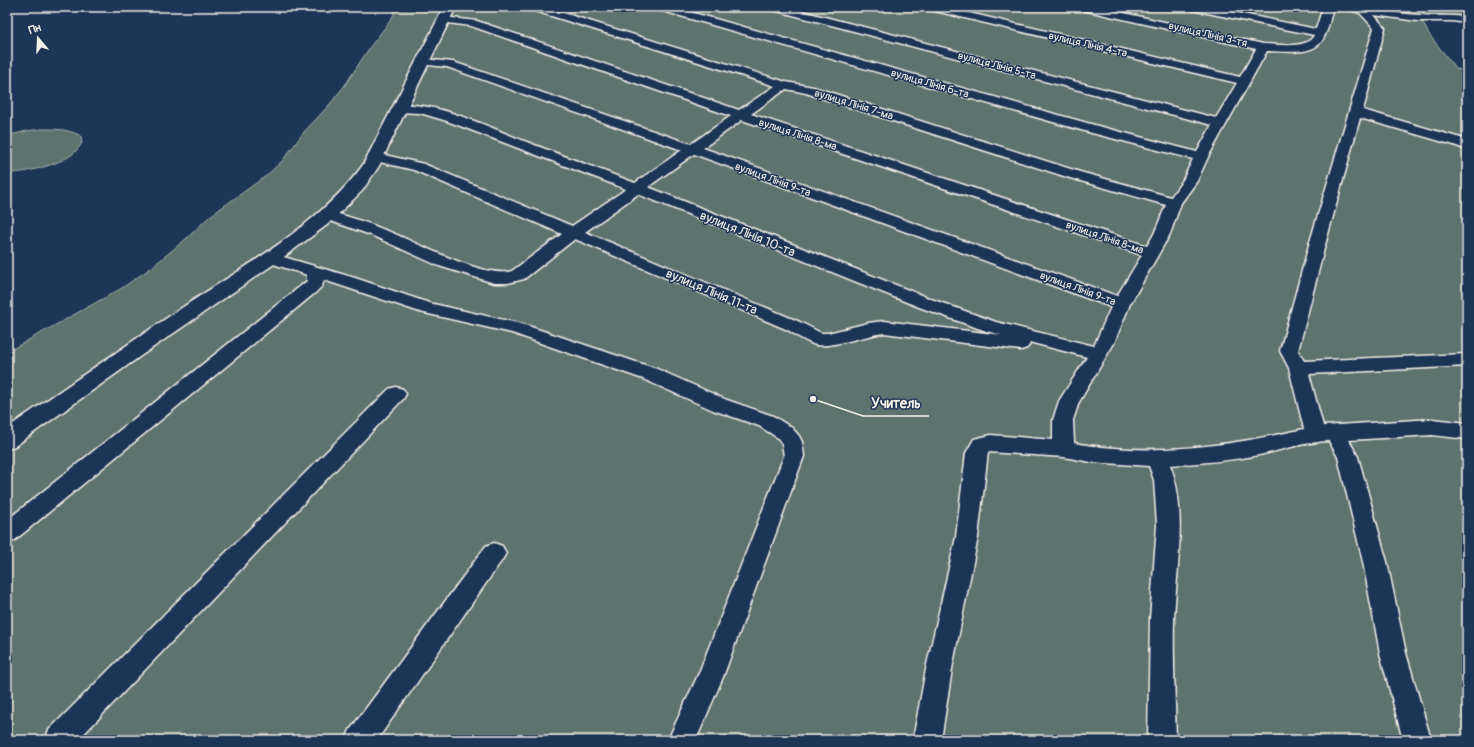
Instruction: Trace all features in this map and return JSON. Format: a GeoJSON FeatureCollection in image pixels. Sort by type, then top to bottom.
{"type":"FeatureCollection","features":[{"type":"Feature","properties":{"kind":"main road"},"geometry":{"type":"LineString","coordinates":[[7,440],[134,350],[270,258],[328,215],[356,186],[376,157],[447,13]]}},
{"type":"Feature","properties":{"kind":"lane","name":"вулиця Лінія 7-ма"},"geometry":{"type":"LineString","coordinates":[[533,7],[784,84],[809,90],[1075,175],[1174,203]]}},
{"type":"Feature","properties":{"kind":"lane","name":"вулиця Лінія 6-та"},"geometry":{"type":"LineString","coordinates":[[660,7],[1079,125],[1201,157]]}},
{"type":"Feature","properties":{"kind":"lane","name":"вулиця Лінія 5-та"},"geometry":{"type":"LineString","coordinates":[[774,7],[1220,123]]}},
{"type":"Feature","properties":{"kind":"lane","name":"вулиця Лінія 4-та"},"geometry":{"type":"LineString","coordinates":[[932,7],[1244,81]]}},
{"type":"Feature","properties":{"kind":"lane","name":"вулиця Лінія 3-тя"},"geometry":{"type":"LineString","coordinates":[[1083,7],[1263,47],[1300,48],[1312,46],[1319,39],[1319,33]]}},
{"type":"Feature","properties":{"kind":"lane"},"geometry":{"type":"LineString","coordinates":[[1193,7],[1319,33],[1328,7]]}},
{"type":"Feature","properties":{"kind":"lane"},"geometry":{"type":"LineString","coordinates":[[1358,9],[1417,18],[1452,18],[1467,20]]}},
{"type":"Feature","properties":{"kind":"lane"},"geometry":{"type":"LineString","coordinates":[[1358,9],[1380,28],[1355,112],[1289,351],[1298,368],[1325,434],[1348,457],[1375,562],[1392,654],[1417,740]]}},
{"type":"Feature","properties":{"kind":"lane","name":"вулиця Лінія 8-ма"},"geometry":{"type":"LineString","coordinates":[[447,13],[740,115],[1151,253]]}},
{"type":"Feature","properties":{"kind":"lane"},"geometry":{"type":"LineString","coordinates":[[1064,449],[1063,420],[1069,401],[1105,343],[1121,304],[1162,234],[1174,203],[1190,181],[1201,157],[1263,47]]}},
{"type":"Feature","properties":{"kind":"lane","name":"вулиця Лінія 9-та"},"geometry":{"type":"LineString","coordinates":[[423,62],[449,64],[692,149],[1121,304]]}},
{"type":"Feature","properties":{"kind":"lane"},"geometry":{"type":"LineString","coordinates":[[328,215],[377,232],[444,262],[494,278],[508,278],[518,275],[573,233],[784,84]]}},
{"type":"Feature","properties":{"kind":"lane","name":"вулиця Лінія 10-та"},"geometry":{"type":"LineString","coordinates":[[400,109],[421,109],[452,118],[636,188],[925,303],[992,327],[1098,353]]}},
{"type":"Feature","properties":{"kind":"lane"},"geometry":{"type":"LineString","coordinates":[[1355,112],[1459,142],[1467,146]]}},
{"type":"Feature","properties":{"kind":"lane","name":"вулиця Лінія 11-та"},"geometry":{"type":"LineString","coordinates":[[376,157],[419,168],[794,326],[818,339],[828,339],[868,329],[884,328],[1037,346],[1062,344]]}},
{"type":"Feature","properties":{"kind":"lane"},"geometry":{"type":"LineString","coordinates":[[270,258],[315,273],[349,282],[426,308],[516,328],[650,374],[720,405],[766,421],[784,433],[792,442],[794,456],[710,677],[682,740]]}},
{"type":"Feature","properties":{"kind":"lane"},"geometry":{"type":"LineString","coordinates":[[7,532],[310,289],[316,282],[315,273]]}},
{"type":"Feature","properties":{"kind":"lane"},"geometry":{"type":"LineString","coordinates":[[1298,368],[1467,360]]}},
{"type":"Feature","properties":{"kind":"lane"},"geometry":{"type":"LineString","coordinates":[[59,740],[396,394]]}},
{"type":"Feature","properties":{"kind":"lane"},"geometry":{"type":"LineString","coordinates":[[927,740],[939,669],[967,537],[976,452],[980,445],[991,443],[1064,449],[1091,454],[1156,458],[1201,455],[1258,447],[1325,434],[1432,427],[1467,431]]}},
{"type":"Feature","properties":{"kind":"lane"},"geometry":{"type":"LineString","coordinates":[[1156,458],[1165,480],[1168,525],[1162,619],[1162,740]]}},
{"type":"Feature","properties":{"kind":"lane"},"geometry":{"type":"LineString","coordinates":[[360,740],[494,553]]}},
{"type":"Feature","properties":{"kind":"green space"},"geometry":{"type":"Polygon","coordinates":[[[394,7],[445,7],[364,166],[320,215],[7,432],[7,352],[122,288],[152,267],[187,238],[210,216],[266,176],[283,160],[304,132],[345,85],[370,47],[390,21],[394,14],[394,7]]]}},
{"type":"Feature","properties":{"kind":"green space"},"geometry":{"type":"Polygon","coordinates":[[[455,7],[1467,7],[1467,22],[1422,20],[1428,33],[1456,69],[1467,71],[1467,740],[7,740],[7,448],[265,268],[274,265],[287,268],[286,255],[362,188],[455,7]]]}},
{"type":"Feature","properties":{"kind":"green space"},"geometry":{"type":"Polygon","coordinates":[[[41,129],[57,129],[72,132],[81,136],[82,143],[74,153],[60,161],[32,170],[7,173],[7,136],[41,129]]]}},
{"type":"Feature","properties":{"kind":"place","name":"Учитель"},"geometry":{"type":"Point","coordinates":[813,399]}}]}
